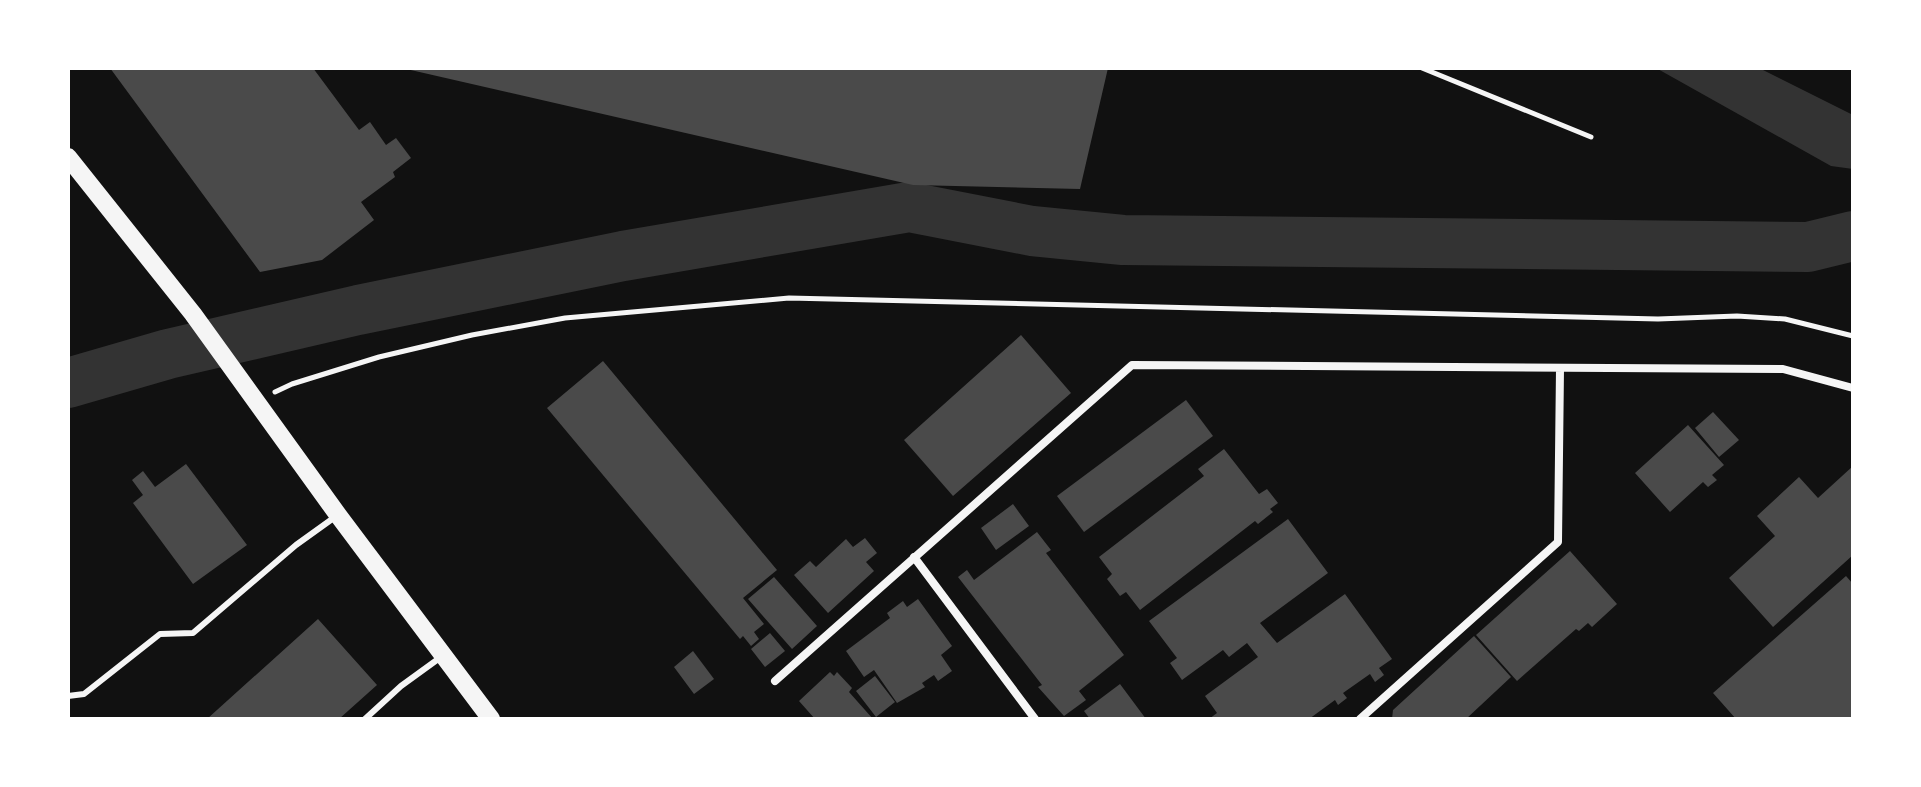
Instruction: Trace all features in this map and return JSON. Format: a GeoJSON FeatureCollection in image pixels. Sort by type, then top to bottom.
{"type":"FeatureCollection","features":[{"type":"Feature","properties":{"kind":"main road"},"geometry":{"type":"LineString","coordinates":[[68,157],[193,314],[491,719]]}},
{"type":"Feature","properties":{"kind":"street"},"geometry":{"type":"LineString","coordinates":[[775,681],[1132,365],[1783,369],[1853,388]]}},
{"type":"Feature","properties":{"kind":"street"},"geometry":{"type":"LineString","coordinates":[[1360,719],[1558,542],[1560,369]]}},
{"type":"Feature","properties":{"kind":"street"},"geometry":{"type":"LineString","coordinates":[[914,557],[1035,719]]}},
{"type":"Feature","properties":{"kind":"lane"},"geometry":{"type":"LineString","coordinates":[[68,696],[84,694],[160,634],[193,633],[296,545],[338,515]]}},
{"type":"Feature","properties":{"kind":"lane"},"geometry":{"type":"LineString","coordinates":[[365,719],[401,686],[444,655]]}},
{"type":"Feature","properties":{"kind":"path"},"geometry":{"type":"LineString","coordinates":[[1422,68],[1591,137]]}},
{"type":"Feature","properties":{"kind":"path"},"geometry":{"type":"LineString","coordinates":[[252,395],[379,357],[472,335],[565,318],[789,298],[1658,319],[1737,316],[1785,319],[1853,336]]}},
{"type":"Feature","properties":{"kind":"shaded area"},"geometry":{"type":"Polygon","coordinates":[[[1656,68],[1759,68],[1853,115],[1853,169],[1831,166],[1656,68]]]}},
{"type":"Feature","properties":{"kind":"building"},"geometry":{"type":"Polygon","coordinates":[[[110,68],[313,68],[359,130],[370,122],[386,145],[396,138],[411,158],[393,172],[395,177],[361,202],[374,220],[322,260],[260,272],[110,68]]]}},
{"type":"Feature","properties":{"kind":"building"},"geometry":{"type":"Polygon","coordinates":[[[402,68],[1108,68],[1080,189],[913,185],[402,68]]]}},
{"type":"Feature","properties":{"kind":"building"},"geometry":{"type":"Polygon","coordinates":[[[1021,335],[1071,393],[953,496],[904,440],[1021,335]]]}},
{"type":"Feature","properties":{"kind":"building"},"geometry":{"type":"Polygon","coordinates":[[[603,361],[777,570],[743,598],[764,624],[754,632],[759,639],[751,646],[743,636],[740,639],[547,408],[603,361]]]}},
{"type":"Feature","properties":{"kind":"building"},"geometry":{"type":"Polygon","coordinates":[[[1186,400],[1213,436],[1084,532],[1057,496],[1186,400]]]}},
{"type":"Feature","properties":{"kind":"building"},"geometry":{"type":"Polygon","coordinates":[[[1713,412],[1739,440],[1719,457],[1695,428],[1713,412]]]}},
{"type":"Feature","properties":{"kind":"building"},"geometry":{"type":"Polygon","coordinates":[[[1688,425],[1724,465],[1712,475],[1717,480],[1708,487],[1703,482],[1670,512],[1635,473],[1688,425]]]}},
{"type":"Feature","properties":{"kind":"building"},"geometry":{"type":"Polygon","coordinates":[[[1224,449],[1259,494],[1267,489],[1278,503],[1270,509],[1273,512],[1258,524],[1255,521],[1140,610],[1126,592],[1120,596],[1107,579],[1112,574],[1099,557],[1204,476],[1198,469],[1224,449]]]}},
{"type":"Feature","properties":{"kind":"building"},"geometry":{"type":"Polygon","coordinates":[[[186,464],[247,545],[193,584],[133,503],[143,495],[132,480],[143,471],[155,487],[186,464]]]}},
{"type":"Feature","properties":{"kind":"building"},"geometry":{"type":"Polygon","coordinates":[[[1853,466],[1853,555],[1773,627],[1729,578],[1775,536],[1757,516],[1799,477],[1818,498],[1853,466]]]}},
{"type":"Feature","properties":{"kind":"building"},"geometry":{"type":"Polygon","coordinates":[[[1013,504],[1029,526],[996,550],[981,528],[1013,504]]]}},
{"type":"Feature","properties":{"kind":"building"},"geometry":{"type":"Polygon","coordinates":[[[1288,519],[1328,573],[1260,623],[1277,643],[1345,594],[1392,659],[1379,668],[1384,675],[1375,682],[1370,674],[1343,693],[1347,698],[1338,705],[1335,700],[1309,719],[1209,719],[1217,713],[1205,696],[1258,657],[1247,643],[1229,657],[1223,650],[1182,680],[1170,663],[1177,658],[1149,621],[1288,519]]]}},
{"type":"Feature","properties":{"kind":"building"},"geometry":{"type":"Polygon","coordinates":[[[1037,532],[1051,550],[1046,553],[1124,655],[1079,691],[1086,700],[1064,716],[1038,687],[1042,685],[958,577],[967,570],[974,580],[1037,532]]]}},
{"type":"Feature","properties":{"kind":"building"},"geometry":{"type":"Polygon","coordinates":[[[865,538],[877,553],[866,562],[874,571],[828,613],[794,575],[810,561],[816,567],[846,539],[853,547],[865,538]]]}},
{"type":"Feature","properties":{"kind":"building"},"geometry":{"type":"Polygon","coordinates":[[[1570,551],[1617,604],[1592,627],[1588,623],[1579,631],[1576,629],[1517,681],[1476,635],[1570,551]]]}},
{"type":"Feature","properties":{"kind":"building"},"geometry":{"type":"Polygon","coordinates":[[[1846,576],[1853,584],[1853,719],[1736,719],[1713,693],[1846,576]]]}},
{"type":"Feature","properties":{"kind":"building"},"geometry":{"type":"Polygon","coordinates":[[[774,577],[817,626],[792,649],[748,599],[774,577]]]}},
{"type":"Feature","properties":{"kind":"building"},"geometry":{"type":"Polygon","coordinates":[[[918,599],[952,646],[941,655],[952,671],[938,681],[934,675],[922,683],[925,687],[897,703],[874,670],[864,677],[846,651],[890,618],[887,613],[903,601],[907,607],[918,599]]]}},
{"type":"Feature","properties":{"kind":"building"},"geometry":{"type":"Polygon","coordinates":[[[318,619],[377,685],[339,719],[207,719],[318,619]]]}},
{"type":"Feature","properties":{"kind":"building"},"geometry":{"type":"Polygon","coordinates":[[[770,633],[785,651],[765,667],[751,649],[770,633]]]}},
{"type":"Feature","properties":{"kind":"building"},"geometry":{"type":"Polygon","coordinates":[[[1474,636],[1511,677],[1466,719],[1392,719],[1393,710],[1474,636]]]}},
{"type":"Feature","properties":{"kind":"building"},"geometry":{"type":"Polygon","coordinates":[[[693,651],[714,679],[694,694],[674,667],[693,651]]]}},
{"type":"Feature","properties":{"kind":"building"},"geometry":{"type":"Polygon","coordinates":[[[830,672],[834,676],[837,672],[852,688],[849,692],[873,719],[815,719],[799,701],[830,672]]]}},
{"type":"Feature","properties":{"kind":"building"},"geometry":{"type":"Polygon","coordinates":[[[875,676],[895,702],[876,717],[856,691],[875,676]]]}},
{"type":"Feature","properties":{"kind":"building"},"geometry":{"type":"Polygon","coordinates":[[[1120,684],[1146,719],[1090,719],[1084,711],[1120,684]]]}},
{"type":"Feature","properties":{"kind":"waterway"},"geometry":{"type":"LineString","coordinates":[[68,383],[168,354],[358,310],[623,256],[909,207],[1032,231],[1123,240],[1808,247],[1853,236]]}}]}
